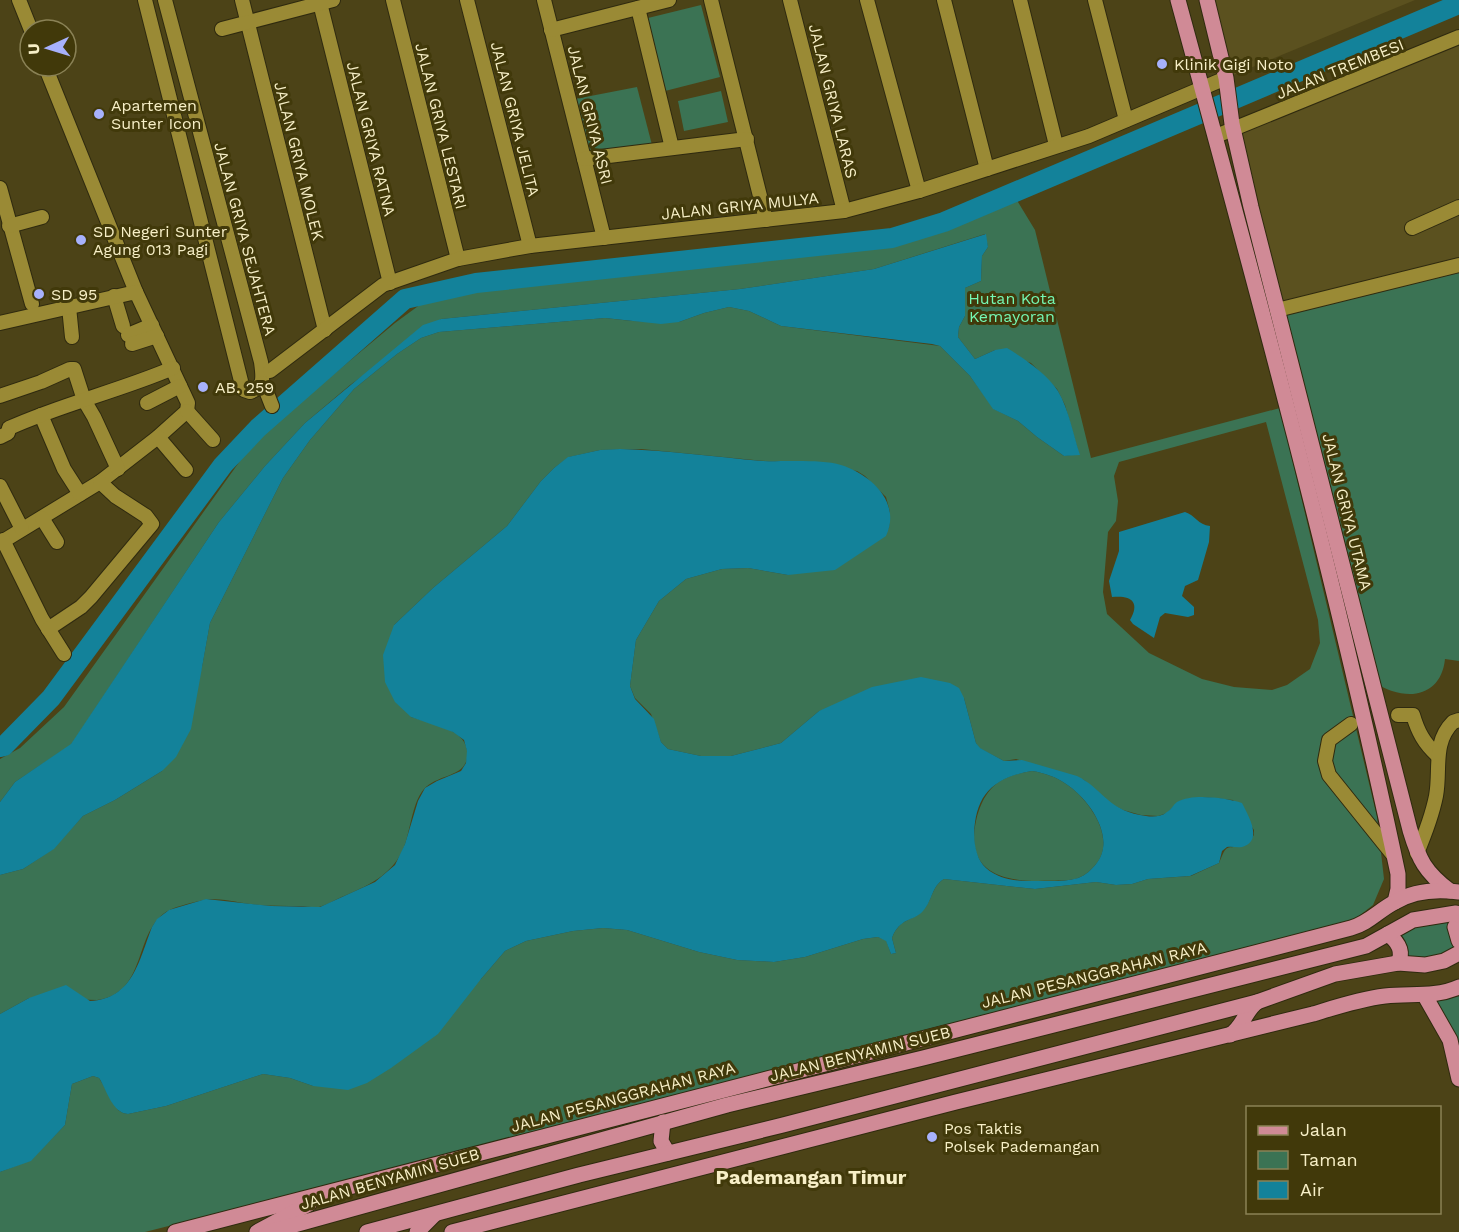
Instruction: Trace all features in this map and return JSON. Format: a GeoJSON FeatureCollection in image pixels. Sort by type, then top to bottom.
{"type":"FeatureCollection","features":[{"type":"Feature","properties":{"kind":"main road","name":"JALAN GRIYA UTAMA"},"geometry":{"type":"LineString","coordinates":[[1178,0],[1215,134],[1367,729],[1398,874],[1395,902]]}},
{"type":"Feature","properties":{"kind":"main road","name":"JALAN GRIYA UTAMA"},"geometry":{"type":"LineString","coordinates":[[1207,0],[1226,82],[1233,127],[1277,310],[1381,722],[1417,853],[1428,872],[1454,892]]}},
{"type":"Feature","properties":{"kind":"main road","name":"JALAN PESANGGRAHAN RAYA"},"geometry":{"type":"LineString","coordinates":[[175,1232],[1362,925],[1395,902],[1419,892],[1454,892]]}},
{"type":"Feature","properties":{"kind":"main road","name":"JALAN BENYAMIN SUEB"},"geometry":{"type":"LineString","coordinates":[[268,1232],[663,1122],[1366,946],[1413,920],[1456,913],[1459,915]]}},
{"type":"Feature","properties":{"kind":"main road"},"geometry":{"type":"LineString","coordinates":[[1459,921],[1455,927],[1459,941]]}},
{"type":"Feature","properties":{"kind":"main road"},"geometry":{"type":"LineString","coordinates":[[1388,934],[1399,944],[1401,953],[1398,963]]}},
{"type":"Feature","properties":{"kind":"main road"},"geometry":{"type":"LineString","coordinates":[[1253,953],[1256,960],[1262,963],[1286,966]]}},
{"type":"Feature","properties":{"kind":"main road"},"geometry":{"type":"LineString","coordinates":[[367,1232],[579,1175],[783,1125],[1257,1002],[1335,974],[1398,963],[1425,965],[1444,961],[1459,953]]}},
{"type":"Feature","properties":{"kind":"main road"},"geometry":{"type":"LineString","coordinates":[[452,1232],[1368,999],[1389,995],[1425,996],[1446,993],[1459,987]]}},
{"type":"Feature","properties":{"kind":"main road"},"geometry":{"type":"LineString","coordinates":[[1425,996],[1450,1040],[1459,1079]]}},
{"type":"Feature","properties":{"kind":"main road"},"geometry":{"type":"LineString","coordinates":[[1230,1035],[1238,1029],[1250,1008],[1257,1002]]}},
{"type":"Feature","properties":{"kind":"main road"},"geometry":{"type":"LineString","coordinates":[[997,1039],[1013,1029],[1029,1013],[1041,1008]]}},
{"type":"Feature","properties":{"kind":"main road"},"geometry":{"type":"LineString","coordinates":[[663,1122],[661,1141],[668,1154]]}},
{"type":"Feature","properties":{"kind":"main road"},"geometry":{"type":"LineString","coordinates":[[783,1125],[860,1128]]}},
{"type":"Feature","properties":{"kind":"main road"},"geometry":{"type":"LineString","coordinates":[[412,1191],[469,1156]]}},
{"type":"Feature","properties":{"kind":"main road"},"geometry":{"type":"LineString","coordinates":[[257,1232],[327,1194]]}},
{"type":"Feature","properties":{"kind":"main road"},"geometry":{"type":"LineString","coordinates":[[417,1232],[434,1215]]}},
{"type":"Feature","properties":{"kind":"street"},"geometry":{"type":"LineString","coordinates":[[19,0],[26,18]]}},
{"type":"Feature","properties":{"kind":"street"},"geometry":{"type":"LineString","coordinates":[[145,0],[244,390],[253,392],[259,389],[265,372]]}},
{"type":"Feature","properties":{"kind":"street","name":"JALAN GRIYA SEJAHTERA"},"geometry":{"type":"LineString","coordinates":[[165,0],[265,372],[272,406]]}},
{"type":"Feature","properties":{"kind":"street","name":"JALAN GRIYA MOLEK"},"geometry":{"type":"LineString","coordinates":[[242,0],[325,330]]}},
{"type":"Feature","properties":{"kind":"street","name":"JALAN GRIYA LESTARI"},"geometry":{"type":"LineString","coordinates":[[393,0],[458,259]]}},
{"type":"Feature","properties":{"kind":"street","name":"JALAN GRIYA JELITA"},"geometry":{"type":"LineString","coordinates":[[467,0],[530,246]]}},
{"type":"Feature","properties":{"kind":"street","name":"JALAN GRIYA ASRI"},"geometry":{"type":"LineString","coordinates":[[544,0],[604,238]]}},
{"type":"Feature","properties":{"kind":"street"},"geometry":{"type":"LineString","coordinates":[[551,30],[669,0]]}},
{"type":"Feature","properties":{"kind":"street"},"geometry":{"type":"LineString","coordinates":[[711,0],[766,220]]}},
{"type":"Feature","properties":{"kind":"street","name":"JALAN GRIYA LARAS"},"geometry":{"type":"LineString","coordinates":[[790,0],[844,211]]}},
{"type":"Feature","properties":{"kind":"street"},"geometry":{"type":"LineString","coordinates":[[867,0],[919,191]]}},
{"type":"Feature","properties":{"kind":"street"},"geometry":{"type":"LineString","coordinates":[[944,0],[987,169]]}},
{"type":"Feature","properties":{"kind":"street"},"geometry":{"type":"LineString","coordinates":[[1020,0],[1056,146]]}},
{"type":"Feature","properties":{"kind":"street"},"geometry":{"type":"LineString","coordinates":[[1095,0],[1126,120]]}},
{"type":"Feature","properties":{"kind":"street"},"geometry":{"type":"LineString","coordinates":[[222,29],[326,2]]}},
{"type":"Feature","properties":{"kind":"street","name":"JALAN GRIYA RATNA"},"geometry":{"type":"LineString","coordinates":[[326,2],[390,283]]}},
{"type":"Feature","properties":{"kind":"street"},"geometry":{"type":"LineString","coordinates":[[638,8],[672,148]]}},
{"type":"Feature","properties":{"kind":"street","name":"JALAN TREMBESI"},"geometry":{"type":"LineString","coordinates":[[1233,127],[1459,37]]}},
{"type":"Feature","properties":{"kind":"street"},"geometry":{"type":"LineString","coordinates":[[50,78],[136,292],[188,403],[187,411],[118,469],[42,518],[1,541],[48,629],[64,654]]}},
{"type":"Feature","properties":{"kind":"street","name":"JALAN GRIYA MULYA"},"geometry":{"type":"LineString","coordinates":[[239,373],[265,372],[325,330],[383,285],[458,259],[530,246],[844,211],[919,191],[1089,136],[1226,82]]}},
{"type":"Feature","properties":{"kind":"street"},"geometry":{"type":"LineString","coordinates":[[1215,134],[1233,127]]}},
{"type":"Feature","properties":{"kind":"street"},"geometry":{"type":"LineString","coordinates":[[584,159],[747,139]]}},
{"type":"Feature","properties":{"kind":"street"},"geometry":{"type":"LineString","coordinates":[[0,188],[32,304]]}},
{"type":"Feature","properties":{"kind":"street"},"geometry":{"type":"LineString","coordinates":[[1412,228],[1459,207]]}},
{"type":"Feature","properties":{"kind":"street"},"geometry":{"type":"LineString","coordinates":[[9,226],[42,217]]}},
{"type":"Feature","properties":{"kind":"street"},"geometry":{"type":"LineString","coordinates":[[1277,310],[1459,265]]}},
{"type":"Feature","properties":{"kind":"street"},"geometry":{"type":"LineString","coordinates":[[0,322],[136,292]]}},
{"type":"Feature","properties":{"kind":"street"},"geometry":{"type":"LineString","coordinates":[[114,296],[128,335],[155,330]]}},
{"type":"Feature","properties":{"kind":"street"},"geometry":{"type":"LineString","coordinates":[[69,307],[72,337]]}},
{"type":"Feature","properties":{"kind":"street"},"geometry":{"type":"LineString","coordinates":[[0,436],[8,433],[9,428],[41,415],[142,381],[173,368]]}},
{"type":"Feature","properties":{"kind":"street"},"geometry":{"type":"LineString","coordinates":[[0,396],[72,369],[84,400],[118,469]]}},
{"type":"Feature","properties":{"kind":"street"},"geometry":{"type":"LineString","coordinates":[[147,403],[180,386]]}},
{"type":"Feature","properties":{"kind":"street"},"geometry":{"type":"LineString","coordinates":[[187,411],[213,440]]}},
{"type":"Feature","properties":{"kind":"street"},"geometry":{"type":"LineString","coordinates":[[41,415],[64,469],[80,494]]}},
{"type":"Feature","properties":{"kind":"street"},"geometry":{"type":"LineString","coordinates":[[158,437],[186,470]]}},
{"type":"Feature","properties":{"kind":"street"},"geometry":{"type":"LineString","coordinates":[[48,629],[81,607],[91,597],[152,524],[146,516],[115,496],[100,482]]}},
{"type":"Feature","properties":{"kind":"street"},"geometry":{"type":"LineString","coordinates":[[0,486],[22,529]]}},
{"type":"Feature","properties":{"kind":"street"},"geometry":{"type":"LineString","coordinates":[[42,518],[57,542]]}},
{"type":"Feature","properties":{"kind":"street"},"geometry":{"type":"LineString","coordinates":[[1398,715],[1413,715],[1419,733],[1437,755]]}},
{"type":"Feature","properties":{"kind":"street"},"geometry":{"type":"LineString","coordinates":[[1417,853],[1432,816],[1437,794],[1439,768],[1437,755],[1447,727],[1459,720]]}},
{"type":"Feature","properties":{"kind":"street"},"geometry":{"type":"LineString","coordinates":[[1351,724],[1329,740],[1325,761],[1329,775],[1394,856]]}},
{"type":"Feature","properties":{"kind":"shaded area"},"geometry":{"type":"Polygon","coordinates":[[[1207,0],[1415,0],[1226,78],[1207,0]]]}},
{"type":"Feature","properties":{"kind":"shaded area"},"geometry":{"type":"Polygon","coordinates":[[[1459,36],[1459,264],[1277,310],[1233,130],[1459,36]]]}},
{"type":"Feature","properties":{"kind":"green space"},"geometry":{"type":"Polygon","coordinates":[[[701,5],[720,77],[665,91],[648,18],[701,5]]]}},
{"type":"Feature","properties":{"kind":"green space"},"geometry":{"type":"Polygon","coordinates":[[[637,87],[652,145],[586,152],[575,99],[637,87]]]}},
{"type":"Feature","properties":{"kind":"green space"},"geometry":{"type":"Polygon","coordinates":[[[721,91],[728,122],[684,131],[678,101],[721,91]]]}},
{"type":"Feature","properties":{"kind":"green space","name":"Hutan Kota Kemayoran"},"geometry":{"type":"Polygon","coordinates":[[[1015,197],[1035,230],[1091,458],[1280,408],[1377,817],[1384,879],[1373,905],[1346,926],[145,1232],[0,1232],[0,1172],[31,1160],[65,1125],[72,1084],[93,1076],[99,1078],[118,1110],[128,1114],[166,1106],[263,1074],[290,1078],[313,1086],[481,979],[505,951],[526,941],[573,931],[603,928],[627,930],[699,952],[737,960],[774,962],[805,957],[863,939],[878,937],[886,940],[891,954],[896,953],[892,938],[895,931],[923,910],[937,886],[944,879],[1035,889],[1096,882],[1116,885],[1132,884],[1148,879],[1191,876],[1219,863],[1226,849],[1246,845],[1254,835],[1254,830],[1233,800],[1204,797],[1178,802],[1167,813],[1158,816],[1141,815],[1111,804],[1084,780],[1016,759],[1004,761],[979,748],[964,698],[819,711],[781,743],[731,756],[701,756],[668,749],[661,742],[651,714],[635,698],[630,686],[636,640],[659,601],[686,579],[722,569],[748,568],[788,575],[889,528],[890,512],[886,497],[857,471],[801,462],[765,461],[641,449],[600,450],[569,457],[554,468],[541,481],[507,526],[433,588],[394,625],[411,717],[436,724],[460,736],[467,750],[467,759],[459,770],[430,784],[420,794],[402,852],[390,869],[364,887],[319,907],[263,905],[210,899],[174,908],[161,916],[151,928],[134,972],[126,985],[114,995],[97,1000],[29,998],[0,1014],[0,875],[23,869],[53,849],[83,816],[115,800],[162,771],[202,667],[210,623],[283,478],[310,440],[354,389],[397,354],[421,338],[439,332],[605,318],[679,322],[729,307],[749,311],[781,326],[940,346],[970,376],[994,409],[1018,421],[1064,456],[1079,454],[1065,405],[1057,389],[1031,363],[995,350],[975,359],[958,337],[959,327],[965,316],[965,288],[981,281],[982,256],[988,247],[985,234],[874,269],[740,289],[441,319],[350,385],[305,423],[265,466],[219,522],[71,745],[15,782],[0,802],[0,759],[20,748],[64,707],[255,440],[395,323],[421,304],[453,293],[886,245],[928,232],[1015,197]],[[1266,422],[1119,462],[1114,476],[1118,501],[1116,521],[1108,532],[1103,592],[1107,614],[1149,653],[1202,679],[1234,687],[1272,690],[1287,685],[1310,669],[1320,643],[1318,620],[1266,422]]]}},
{"type":"Feature","properties":{"kind":"green space"},"geometry":{"type":"Polygon","coordinates":[[[1459,264],[1459,661],[1445,659],[1439,678],[1428,690],[1420,693],[1402,693],[1386,689],[1371,679],[1277,310],[1459,264]]]}},
{"type":"Feature","properties":{"kind":"green space"},"geometry":{"type":"Polygon","coordinates":[[[1032,771],[1058,779],[1066,784],[1083,799],[1098,820],[1102,832],[1102,854],[1094,866],[1081,877],[1058,881],[1009,878],[988,869],[980,861],[974,837],[976,821],[983,800],[1002,780],[1032,771]]]}},
{"type":"Feature","properties":{"kind":"green space"},"geometry":{"type":"Polygon","coordinates":[[[1456,913],[1459,953],[1398,963],[1393,938],[1413,920],[1456,913]]]}},
{"type":"Feature","properties":{"kind":"green space"},"geometry":{"type":"Polygon","coordinates":[[[1459,988],[1459,1079],[1433,995],[1459,988]]]}},
{"type":"Feature","properties":{"kind":"water"},"geometry":{"type":"Polygon","coordinates":[[[986,234],[988,247],[982,256],[981,281],[965,288],[965,316],[959,327],[958,337],[975,359],[995,350],[1007,348],[1048,378],[1058,391],[1065,406],[1080,455],[1064,456],[1018,421],[993,409],[970,376],[940,346],[781,326],[749,311],[729,307],[679,322],[661,324],[605,318],[439,332],[421,338],[397,354],[354,389],[310,440],[283,478],[210,623],[191,729],[176,757],[162,771],[115,800],[83,816],[54,849],[23,869],[0,875],[0,802],[15,782],[71,744],[219,522],[265,466],[305,423],[423,325],[441,319],[740,289],[874,269],[986,234]]]}},
{"type":"Feature","properties":{"kind":"water"},"geometry":{"type":"Polygon","coordinates":[[[600,450],[674,452],[763,461],[833,463],[852,469],[872,482],[886,501],[890,512],[890,524],[886,536],[835,570],[788,575],[748,568],[722,569],[686,579],[659,601],[636,640],[630,686],[635,699],[654,719],[661,742],[668,749],[701,756],[731,756],[781,743],[819,711],[872,687],[921,677],[950,683],[959,688],[964,698],[976,743],[980,748],[1004,761],[1022,760],[1077,776],[1120,808],[1143,816],[1161,815],[1184,799],[1219,798],[1242,803],[1252,827],[1253,834],[1249,844],[1242,847],[1227,847],[1222,851],[1219,863],[1190,876],[1148,879],[1132,884],[1116,885],[1096,882],[1035,889],[944,879],[937,886],[923,911],[903,923],[895,931],[892,938],[896,953],[891,954],[886,941],[878,937],[863,939],[805,957],[774,962],[737,960],[699,952],[627,930],[603,928],[573,931],[526,941],[505,951],[438,1034],[367,1083],[348,1090],[313,1086],[290,1078],[263,1074],[166,1106],[128,1114],[118,1110],[99,1078],[93,1076],[72,1084],[65,1125],[31,1161],[0,1172],[0,1014],[29,998],[66,985],[90,1001],[104,999],[116,993],[132,976],[157,919],[169,910],[206,899],[271,906],[320,907],[375,882],[395,865],[405,844],[418,801],[425,788],[461,771],[466,763],[467,751],[464,740],[453,732],[411,717],[395,702],[385,682],[383,655],[394,625],[433,588],[507,526],[541,481],[554,468],[568,457],[600,450]],[[1032,771],[1006,778],[994,785],[985,795],[977,811],[975,822],[977,853],[986,868],[1004,878],[1063,881],[1078,878],[1096,864],[1102,854],[1102,831],[1098,820],[1083,799],[1066,784],[1058,779],[1032,771]]]}},
{"type":"Feature","properties":{"kind":"water"},"geometry":{"type":"Polygon","coordinates":[[[1185,512],[1202,524],[1210,526],[1209,542],[1198,580],[1185,586],[1182,596],[1194,607],[1194,615],[1188,617],[1165,613],[1160,617],[1154,638],[1130,620],[1134,604],[1129,598],[1112,597],[1109,581],[1119,551],[1119,532],[1185,512]]]}},
{"type":"Feature","properties":{"kind":"waterway"},"geometry":{"type":"LineString","coordinates":[[0,747],[4,746],[51,698],[223,465],[258,428],[405,299],[476,283],[892,238],[944,222],[1459,4]]}},
{"type":"Feature","properties":{"kind":"place","name":"Klinik Gigi Noto"},"geometry":{"type":"Point","coordinates":[1162,64]}},
{"type":"Feature","properties":{"kind":"place","name":"Apartemen Sunter Icon"},"geometry":{"type":"Point","coordinates":[99,114]}},
{"type":"Feature","properties":{"kind":"place","name":"SD Negeri Sunter Agung 013 Pagi"},"geometry":{"type":"Point","coordinates":[81,240]}},
{"type":"Feature","properties":{"kind":"place","name":"SD 95"},"geometry":{"type":"Point","coordinates":[39,294]}},
{"type":"Feature","properties":{"kind":"place","name":"AB. 259"},"geometry":{"type":"Point","coordinates":[203,387]}},
{"type":"Feature","properties":{"kind":"place","name":"Pos Taktis Polsek Pademangan"},"geometry":{"type":"Point","coordinates":[932,1137]}},
{"type":"Feature","properties":{"kind":"district","name":"Pademangan Timur"},"geometry":{"type":"Point","coordinates":[811,1177]}}]}
